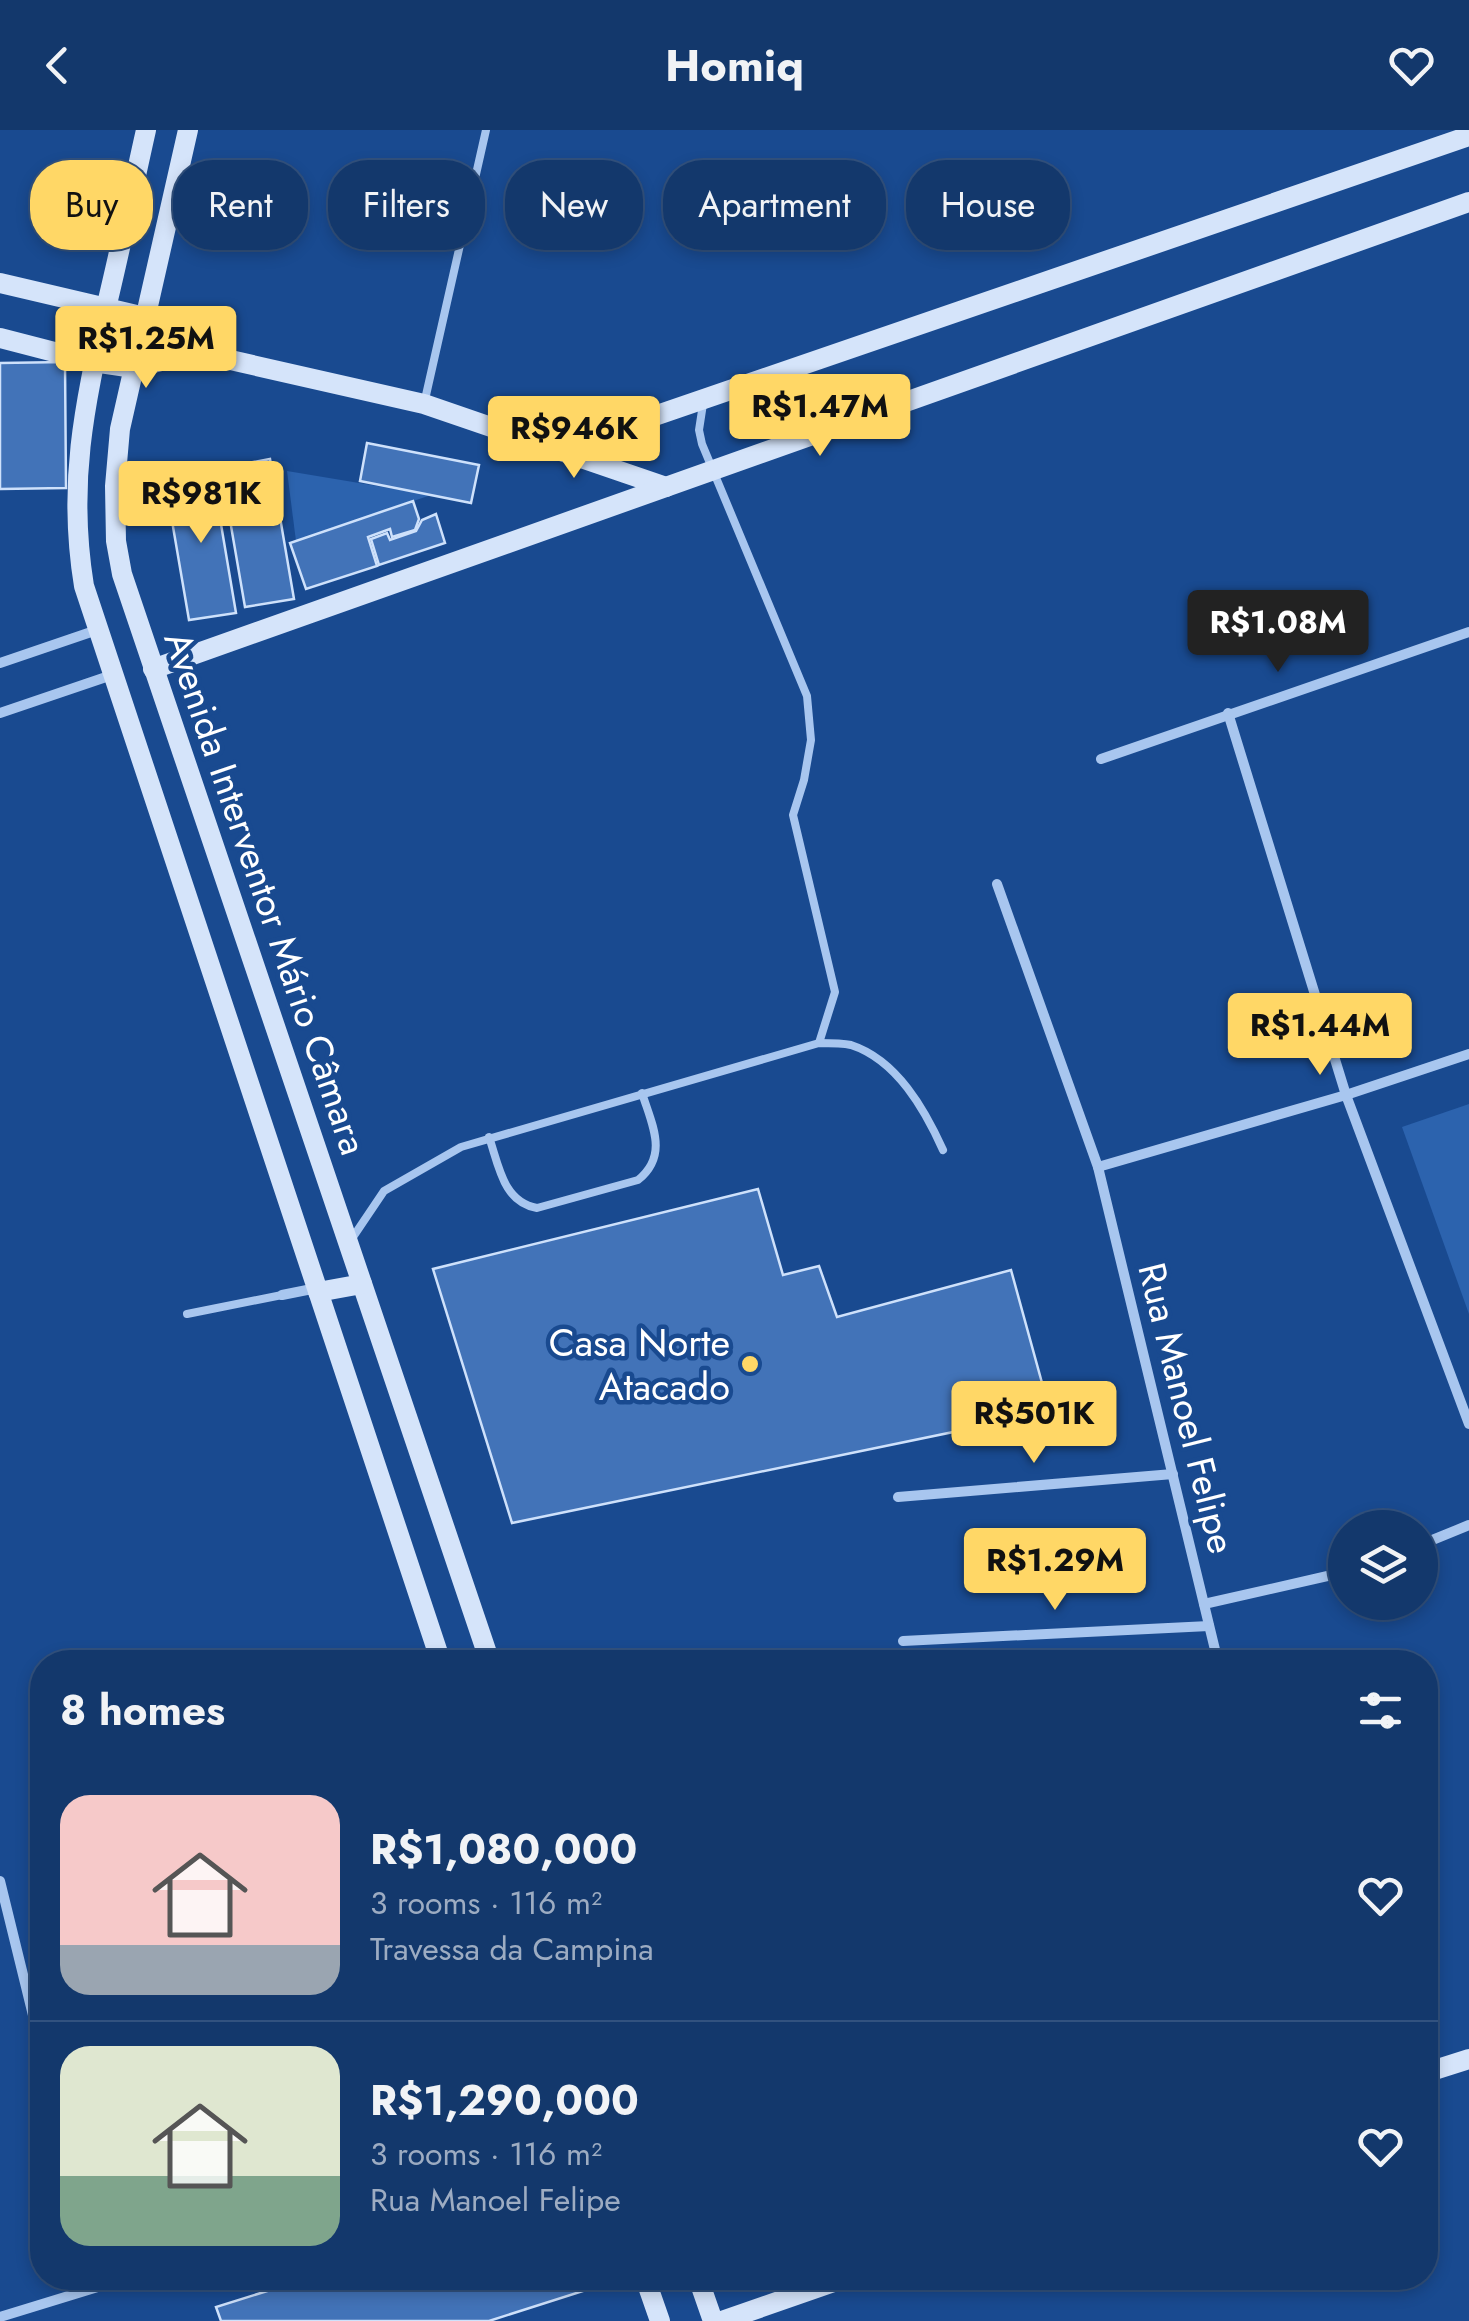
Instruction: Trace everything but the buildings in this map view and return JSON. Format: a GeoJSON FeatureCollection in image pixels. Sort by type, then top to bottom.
{"type":"FeatureCollection","features":[{"type":"Feature","properties":{"kind":"main road","name":"Avenida Interventor Mário Câmara"},"geometry":{"type":"LineString","coordinates":[[146,130],[79,440],[77,543],[84,586],[437,1650]]}},
{"type":"Feature","properties":{"kind":"main road","name":"Avenida Interventor Mário Câmara"},"geometry":{"type":"LineString","coordinates":[[188,130],[120,429],[115,486],[116,541],[122,574],[486,1650]]}},
{"type":"Feature","properties":{"kind":"main road"},"geometry":{"type":"LineString","coordinates":[[498,428],[594,431],[634,423],[1469,136]]}},
{"type":"Feature","properties":{"kind":"main road"},"geometry":{"type":"LineString","coordinates":[[153,669],[1469,202]]}},
{"type":"Feature","properties":{"kind":"main road"},"geometry":{"type":"LineString","coordinates":[[0,283],[144,317],[195,352],[424,404],[666,487]]}},
{"type":"Feature","properties":{"kind":"main road"},"geometry":{"type":"LineString","coordinates":[[0,338],[93,362],[134,368],[195,352]]}},
{"type":"Feature","properties":{"kind":"main road"},"geometry":{"type":"LineString","coordinates":[[318,1290],[362,1284]]}},
{"type":"Feature","properties":{"kind":"main road"},"geometry":{"type":"LineString","coordinates":[[1438,2070],[1469,2059]]}},
{"type":"Feature","properties":{"kind":"main road"},"geometry":{"type":"LineString","coordinates":[[650,2290],[660,2321]]}},
{"type":"Feature","properties":{"kind":"main road"},"geometry":{"type":"LineString","coordinates":[[702,2290],[713,2321]]}},
{"type":"Feature","properties":{"kind":"main road"},"geometry":{"type":"LineString","coordinates":[[722,2321],[811,2290]]}},
{"type":"Feature","properties":{"kind":"street"},"geometry":{"type":"LineString","coordinates":[[0,664],[97,630]]}},
{"type":"Feature","properties":{"kind":"street"},"geometry":{"type":"LineString","coordinates":[[1101,759],[1469,632]]}},
{"type":"Feature","properties":{"kind":"street"},"geometry":{"type":"LineString","coordinates":[[0,714],[112,674]]}},
{"type":"Feature","properties":{"kind":"street"},"geometry":{"type":"LineString","coordinates":[[1228,713],[1346,1094],[1469,1424]]}},
{"type":"Feature","properties":{"kind":"street","name":"Rua Manoel Felipe"},"geometry":{"type":"LineString","coordinates":[[997,884],[1098,1167],[1215,1650]]}},
{"type":"Feature","properties":{"kind":"street"},"geometry":{"type":"LineString","coordinates":[[1098,1167],[1469,1054]]}},
{"type":"Feature","properties":{"kind":"street"},"geometry":{"type":"LineString","coordinates":[[282,1295],[318,1290]]}},
{"type":"Feature","properties":{"kind":"street"},"geometry":{"type":"LineString","coordinates":[[898,1497],[1173,1474]]}},
{"type":"Feature","properties":{"kind":"street"},"geometry":{"type":"LineString","coordinates":[[1438,1537],[1469,1524]]}},
{"type":"Feature","properties":{"kind":"street"},"geometry":{"type":"LineString","coordinates":[[1204,1604],[1328,1576]]}},
{"type":"Feature","properties":{"kind":"street"},"geometry":{"type":"LineString","coordinates":[[903,1641],[1209,1626]]}},
{"type":"Feature","properties":{"kind":"street"},"geometry":{"type":"LineString","coordinates":[[0,1881],[30,2003]]}},
{"type":"Feature","properties":{"kind":"street"},"geometry":{"type":"LineString","coordinates":[[0,2317],[77,2290]]}},
{"type":"Feature","properties":{"kind":"lane"},"geometry":{"type":"LineString","coordinates":[[424,404],[486,130]]}},
{"type":"Feature","properties":{"kind":"lane"},"geometry":{"type":"LineString","coordinates":[[704,400],[699,430],[807,696],[811,740],[794,816],[835,992],[819,1042]]}},
{"type":"Feature","properties":{"kind":"lane"},"geometry":{"type":"LineString","coordinates":[[349,1244],[384,1191],[436,1159],[490,1137],[819,1042],[851,1046],[881,1062],[908,1088],[928,1117],[943,1150]]}},
{"type":"Feature","properties":{"kind":"lane"},"geometry":{"type":"LineString","coordinates":[[490,1137],[505,1185],[524,1206],[537,1208],[638,1180],[649,1171],[658,1144],[642,1093]]}},
{"type":"Feature","properties":{"kind":"lane"},"geometry":{"type":"LineString","coordinates":[[187,1314],[282,1295]]}},
{"type":"Feature","properties":{"kind":"shaded area"},"geometry":{"type":"Polygon","coordinates":[[[287,471],[431,495],[296,541],[287,471]]]}},
{"type":"Feature","properties":{"kind":"shaded area"},"geometry":{"type":"Polygon","coordinates":[[[1469,1104],[1469,1314],[1402,1127],[1469,1104]]]}},
{"type":"Feature","properties":{"kind":"place","name":"Casa Norte Atacado"},"geometry":{"type":"Point","coordinates":[750,1364]}}]}
